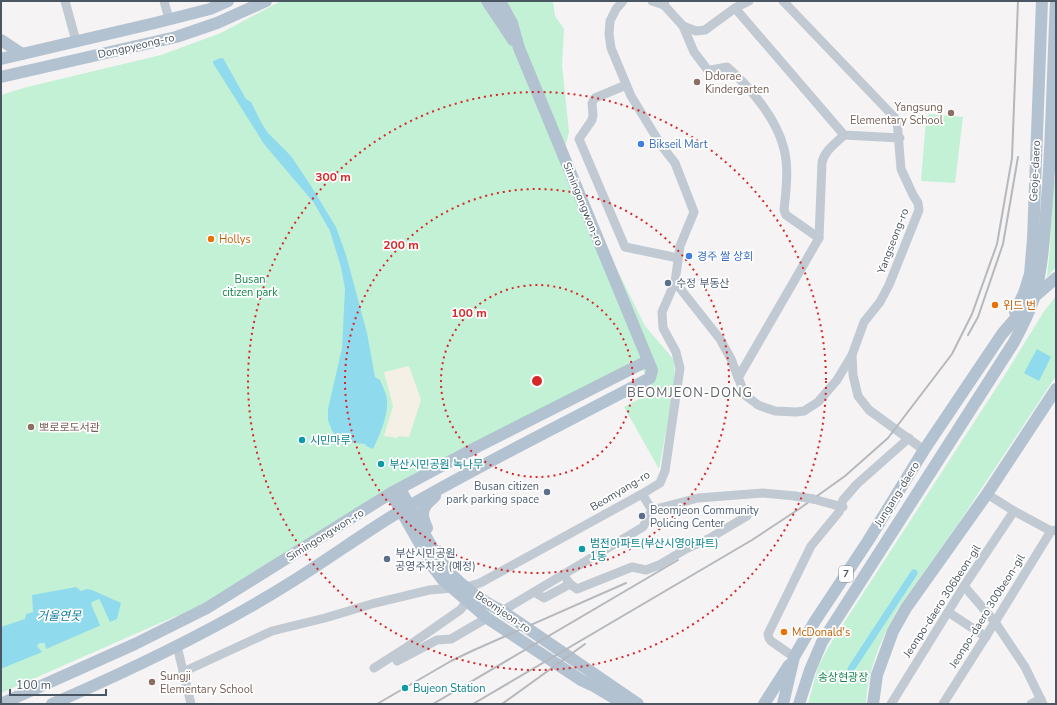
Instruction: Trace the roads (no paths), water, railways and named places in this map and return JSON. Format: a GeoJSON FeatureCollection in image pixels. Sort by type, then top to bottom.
{"type":"FeatureCollection","features":[{"type":"Feature","properties":{"kind":"main road","name":"Dongpyeong-ro"},"geometry":{"type":"LineString","coordinates":[[1,59],[210,9],[228,1]]}},
{"type":"Feature","properties":{"kind":"main road","name":"Dongpyeong-ro"},"geometry":{"type":"LineString","coordinates":[[1,77],[176,37],[217,23],[266,1]]}},
{"type":"Feature","properties":{"kind":"main road","name":"Simingongwon-ro"},"geometry":{"type":"LineString","coordinates":[[487,1],[519,48]]}},
{"type":"Feature","properties":{"kind":"main road","name":"Simingongwon-ro"},"geometry":{"type":"LineString","coordinates":[[53,704],[111,679],[228,619],[289,583],[406,508],[650,378],[652,370],[519,48],[512,23],[500,1]]}},
{"type":"Feature","properties":{"kind":"main road","name":"Geoje-daero"},"geometry":{"type":"LineString","coordinates":[[1002,334],[1015,313],[1024,294],[1030,274],[1033,239],[1042,1]]}},
{"type":"Feature","properties":{"kind":"main road","name":"Geoje-daero"},"geometry":{"type":"LineString","coordinates":[[1034,297],[1039,274],[1054,123],[1056,1]]}},
{"type":"Feature","properties":{"kind":"main road"},"geometry":{"type":"LineString","coordinates":[[1,40],[22,54]]}},
{"type":"Feature","properties":{"kind":"main road","name":"Jungang-daero"},"geometry":{"type":"LineString","coordinates":[[783,704],[794,657],[924,450],[1002,334],[1034,297],[1056,278]]}},
{"type":"Feature","properties":{"kind":"main road","name":"Jungang-daero"},"geometry":{"type":"LineString","coordinates":[[799,704],[810,670],[822,642],[1014,342],[1026,319],[1034,297]]}},
{"type":"Feature","properties":{"kind":"main road","name":"Simingongwon-ro"},"geometry":{"type":"LineString","coordinates":[[1,704],[135,644],[207,608],[396,491],[647,361]]}},
{"type":"Feature","properties":{"kind":"main road"},"geometry":{"type":"LineString","coordinates":[[873,704],[877,675],[893,631],[906,608],[987,494],[1056,389]]}},
{"type":"Feature","properties":{"kind":"main road"},"geometry":{"type":"LineString","coordinates":[[372,529],[388,524],[400,524],[410,534],[423,539],[428,530],[423,519],[423,511],[427,503],[434,498],[438,490]]}},
{"type":"Feature","properties":{"kind":"main road","name":"Beomjeon-ro"},"geometry":{"type":"LineString","coordinates":[[396,491],[423,539],[433,567],[467,602],[487,618],[581,680],[624,704]]}},
{"type":"Feature","properties":{"kind":"main road","name":"Beomjeon-ro"},"geometry":{"type":"LineString","coordinates":[[423,539],[441,562],[466,587],[490,605],[502,611],[638,704]]}},
{"type":"Feature","properties":{"kind":"main road"},"geometry":{"type":"LineString","coordinates":[[764,704],[794,657]]}},
{"type":"Feature","properties":{"kind":"street"},"geometry":{"type":"LineString","coordinates":[[65,1],[76,41]]}},
{"type":"Feature","properties":{"kind":"street"},"geometry":{"type":"LineString","coordinates":[[164,1],[169,19]]}},
{"type":"Feature","properties":{"kind":"street","name":"Beomyang-ro"},"geometry":{"type":"LineString","coordinates":[[452,587],[466,587],[480,583],[642,494],[660,483],[665,472],[680,368],[676,352],[663,328],[662,312],[675,282],[680,246],[694,212],[675,163],[631,96],[611,48],[609,34],[610,21],[616,9],[623,1]]}},
{"type":"Feature","properties":{"kind":"street"},"geometry":{"type":"LineString","coordinates":[[652,1],[664,3],[683,26],[694,52],[707,69],[711,70],[727,67],[739,77],[764,108],[778,130],[784,150],[786,168],[784,210],[786,215],[819,238]]}},
{"type":"Feature","properties":{"kind":"street"},"geometry":{"type":"LineString","coordinates":[[683,26],[696,31],[704,30],[735,8],[749,1]]}},
{"type":"Feature","properties":{"kind":"street","name":"Yangseong-ro"},"geometry":{"type":"LineString","coordinates":[[784,1],[897,120],[900,138],[901,169],[912,195],[918,203],[919,210],[889,285],[880,302],[864,322],[852,355],[853,375],[858,396],[869,410],[924,450]]}},
{"type":"Feature","properties":{"kind":"street"},"geometry":{"type":"LineString","coordinates":[[735,8],[844,135]]}},
{"type":"Feature","properties":{"kind":"street"},"geometry":{"type":"LineString","coordinates":[[626,85],[595,98],[592,103],[592,120],[579,139],[625,247],[678,258]]}},
{"type":"Feature","properties":{"kind":"street"},"geometry":{"type":"LineString","coordinates":[[738,378],[819,238],[823,156],[844,135],[900,138]]}},
{"type":"Feature","properties":{"kind":"street"},"geometry":{"type":"LineString","coordinates":[[1051,148],[1056,174]]}},
{"type":"Feature","properties":{"kind":"street"},"geometry":{"type":"LineString","coordinates":[[675,282],[720,339],[731,359],[745,395],[758,405],[775,411],[804,411],[815,405],[826,395],[852,355]]}},
{"type":"Feature","properties":{"kind":"street"},"geometry":{"type":"LineString","coordinates":[[794,657],[771,641],[768,634],[810,546],[839,512],[843,500],[858,484],[909,438]]}},
{"type":"Feature","properties":{"kind":"street"},"geometry":{"type":"LineString","coordinates":[[502,611],[643,527],[652,510],[698,498],[763,493],[813,499],[839,506]]}},
{"type":"Feature","properties":{"kind":"street"},"geometry":{"type":"LineString","coordinates":[[642,494],[652,510]]}},
{"type":"Feature","properties":{"kind":"street"},"geometry":{"type":"LineString","coordinates":[[987,494],[1014,511],[1054,530]]}},
{"type":"Feature","properties":{"kind":"street","name":"Jeonpo-daero 306beon-gil"},"geometry":{"type":"LineString","coordinates":[[890,704],[964,586],[1014,511]]}},
{"type":"Feature","properties":{"kind":"street"},"geometry":{"type":"LineString","coordinates":[[564,574],[570,584],[578,589],[632,567],[646,570],[659,565],[686,549],[710,538],[747,516]]}},
{"type":"Feature","properties":{"kind":"street","name":"Jeonpo-daero 300beon-gil"},"geometry":{"type":"LineString","coordinates":[[943,704],[1054,530]]}},
{"type":"Feature","properties":{"kind":"street"},"geometry":{"type":"LineString","coordinates":[[534,592],[544,598],[570,584]]}},
{"type":"Feature","properties":{"kind":"street"},"geometry":{"type":"LineString","coordinates":[[964,586],[995,622],[1025,667],[1042,702],[1031,704]]}},
{"type":"Feature","properties":{"kind":"street"},"geometry":{"type":"LineString","coordinates":[[183,672],[272,631],[326,618],[375,603],[429,590],[452,587]]}},
{"type":"Feature","properties":{"kind":"street"},"geometry":{"type":"LineString","coordinates":[[374,668],[408,647],[460,610],[467,602]]}},
{"type":"Feature","properties":{"kind":"street"},"geometry":{"type":"LineString","coordinates":[[948,612],[986,637]]}},
{"type":"Feature","properties":{"kind":"street"},"geometry":{"type":"LineString","coordinates":[[397,661],[437,640],[451,639],[487,618]]}},
{"type":"Feature","properties":{"kind":"street"},"geometry":{"type":"LineString","coordinates":[[177,646],[191,704]]}},
{"type":"Feature","properties":{"kind":"water"},"geometry":{"type":"Polygon","coordinates":[[[223,58],[246,99],[251,102],[268,133],[291,156],[336,227],[346,255],[367,333],[375,377],[380,380],[387,398],[385,419],[373,449],[365,444],[345,442],[337,437],[332,431],[328,420],[328,409],[342,348],[345,289],[341,267],[330,231],[314,203],[264,144],[213,63],[213,61],[223,58]]]}},
{"type":"Feature","properties":{"kind":"water"},"geometry":{"type":"Polygon","coordinates":[[[1037,349],[1051,357],[1039,381],[1024,373],[1037,349]]]}},
{"type":"Feature","properties":{"kind":"water","name":"거울연못"},"geometry":{"type":"Polygon","coordinates":[[[76,587],[81,591],[87,589],[92,590],[121,603],[117,619],[110,622],[99,599],[91,604],[100,625],[99,626],[46,649],[45,643],[39,643],[37,646],[42,652],[1,668],[1,627],[25,619],[26,614],[33,612],[32,595],[76,587]]]}},
{"type":"Feature","properties":{"kind":"waterway"},"geometry":{"type":"LineString","coordinates":[[851,669],[914,573]]}},
{"type":"Feature","properties":{"kind":"railway"},"geometry":{"type":"LineString","coordinates":[[473,704],[752,540],[845,476],[888,438],[952,354],[972,314],[997,244],[1012,158],[1018,1]]}},
{"type":"Feature","properties":{"kind":"railway"},"geometry":{"type":"LineString","coordinates":[[968,335],[978,317],[1003,244],[1018,157]]}},
{"type":"Feature","properties":{"kind":"railway"},"geometry":{"type":"LineString","coordinates":[[433,704],[678,560]]}},
{"type":"Feature","properties":{"kind":"railway"},"geometry":{"type":"LineString","coordinates":[[377,704],[451,661],[626,583]]}},
{"type":"Feature","properties":{"kind":"railway"},"geometry":{"type":"LineString","coordinates":[[502,704],[585,644]]}},
{"type":"Feature","properties":{"kind":"place","name":"Ddorae Kindergarten"},"geometry":{"type":"Point","coordinates":[697,82]}},
{"type":"Feature","properties":{"kind":"place","name":"Yangsung Elementary School"},"geometry":{"type":"Point","coordinates":[951,113]}},
{"type":"Feature","properties":{"kind":"place","name":"Bikseil Mart"},"geometry":{"type":"Point","coordinates":[641,144]}},
{"type":"Feature","properties":{"kind":"place","name":"Hollys"},"geometry":{"type":"Point","coordinates":[211,239]}},
{"type":"Feature","properties":{"kind":"place","name":"경주 쌀 상회"},"geometry":{"type":"Point","coordinates":[689,256]}},
{"type":"Feature","properties":{"kind":"place","name":"수정 부동산"},"geometry":{"type":"Point","coordinates":[668,283]}},
{"type":"Feature","properties":{"kind":"place","name":"위드 번"},"geometry":{"type":"Point","coordinates":[995,305]}},
{"type":"Feature","properties":{"kind":"place","name":"뽀로로도서관"},"geometry":{"type":"Point","coordinates":[31,427]}},
{"type":"Feature","properties":{"kind":"place","name":"시민마루"},"geometry":{"type":"Point","coordinates":[302,440]}},
{"type":"Feature","properties":{"kind":"place","name":"부산시민공원 녹나무"},"geometry":{"type":"Point","coordinates":[381,464]}},
{"type":"Feature","properties":{"kind":"place","name":"Busan citizen park parking space"},"geometry":{"type":"Point","coordinates":[547,492]}},
{"type":"Feature","properties":{"kind":"place","name":"Beomjeon Community Policing Center"},"geometry":{"type":"Point","coordinates":[642,516]}},
{"type":"Feature","properties":{"kind":"place","name":"범전아파트(부산시영아파트) 1동"},"geometry":{"type":"Point","coordinates":[582,549]}},
{"type":"Feature","properties":{"kind":"place","name":"부산시민공원 공영주차장 (예정)"},"geometry":{"type":"Point","coordinates":[387,559]}},
{"type":"Feature","properties":{"kind":"place","name":"McDonald's"},"geometry":{"type":"Point","coordinates":[784,632]}},
{"type":"Feature","properties":{"kind":"place","name":"Sungji Elementary School"},"geometry":{"type":"Point","coordinates":[152,682]}},
{"type":"Feature","properties":{"kind":"place","name":"Bujeon Station"},"geometry":{"type":"Point","coordinates":[405,688]}},
{"type":"Feature","properties":{"kind":"district","name":"BEOMJEON-DONG"},"geometry":{"type":"Point","coordinates":[690,393]}},
{"type":"Feature","properties":{"kind":"park label","name":"Busan citizen park"},"geometry":{"type":"Point","coordinates":[250,285]}},
{"type":"Feature","properties":{"kind":"park label","name":"송상현광장"},"geometry":{"type":"Point","coordinates":[843,677]}}]}
